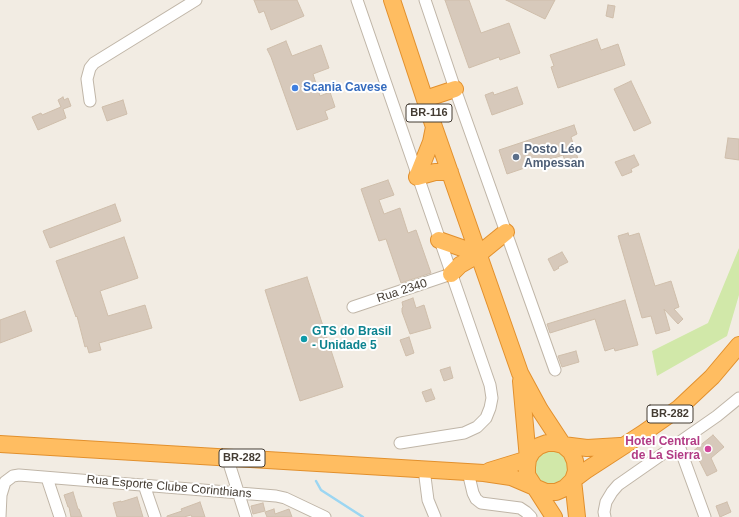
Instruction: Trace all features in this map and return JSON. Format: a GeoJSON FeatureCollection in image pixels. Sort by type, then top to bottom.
{"type":"FeatureCollection","features":[{"type":"Feature","properties":{"kind":"highway","name":"BR-116"},"geometry":{"type":"LineString","coordinates":[[392,0],[424,98],[520,373],[540,410],[563,445],[571,452],[575,461],[576,471],[573,480],[577,517]]}},
{"type":"Feature","properties":{"kind":"highway"},"geometry":{"type":"LineString","coordinates":[[424,98],[455,90]]}},
{"type":"Feature","properties":{"kind":"highway"},"geometry":{"type":"LineString","coordinates":[[417,177],[431,142],[434,127]]}},
{"type":"Feature","properties":{"kind":"highway"},"geometry":{"type":"LineString","coordinates":[[417,177],[434,172],[450,172]]}},
{"type":"Feature","properties":{"kind":"highway"},"geometry":{"type":"LineString","coordinates":[[439,240],[455,234],[469,225]]}},
{"type":"Feature","properties":{"kind":"highway"},"geometry":{"type":"LineString","coordinates":[[451,274],[460,265],[479,254],[506,232]]}},
{"type":"Feature","properties":{"kind":"highway"},"geometry":{"type":"LineString","coordinates":[[439,240],[479,254]]}},
{"type":"Feature","properties":{"kind":"highway","name":"BR-282"},"geometry":{"type":"LineString","coordinates":[[0,444],[484,472],[511,477],[546,492],[556,492],[565,488],[573,480],[661,421],[696,393],[712,377],[739,345]]}},
{"type":"Feature","properties":{"kind":"highway"},"geometry":{"type":"LineString","coordinates":[[712,377],[739,354]]}},
{"type":"Feature","properties":{"kind":"highway","name":"BR-116"},"geometry":{"type":"LineString","coordinates":[[520,373],[528,459],[526,467],[527,475],[554,517]]}},
{"type":"Feature","properties":{"kind":"highway","name":"BR-282"},"geometry":{"type":"LineString","coordinates":[[484,472],[499,469],[528,459],[532,452],[539,446],[547,443],[599,448],[624,446]]}},
{"type":"Feature","properties":{"kind":"street"},"geometry":{"type":"LineString","coordinates":[[90,101],[87,79],[90,68],[94,63],[196,0]]}},
{"type":"Feature","properties":{"kind":"street"},"geometry":{"type":"LineString","coordinates":[[356,0],[490,385],[492,398],[486,418],[477,427],[464,433],[400,443]]}},
{"type":"Feature","properties":{"kind":"street"},"geometry":{"type":"LineString","coordinates":[[425,0],[455,90],[554,370]]}},
{"type":"Feature","properties":{"kind":"street","name":"Rua 2340"},"geometry":{"type":"LineString","coordinates":[[353,307],[451,274]]}},
{"type":"Feature","properties":{"kind":"street"},"geometry":{"type":"LineString","coordinates":[[605,517],[604,512],[606,502],[618,485],[717,416],[739,398]]}},
{"type":"Feature","properties":{"kind":"street"},"geometry":{"type":"LineString","coordinates":[[678,443],[705,517]]}},
{"type":"Feature","properties":{"kind":"street"},"geometry":{"type":"LineString","coordinates":[[227,457],[246,517]]}},
{"type":"Feature","properties":{"kind":"street"},"geometry":{"type":"LineString","coordinates":[[424,469],[428,500],[435,517]]}},
{"type":"Feature","properties":{"kind":"street"},"geometry":{"type":"LineString","coordinates":[[468,472],[473,493],[476,499],[481,503],[520,508],[531,517]]}},
{"type":"Feature","properties":{"kind":"street","name":"Rua Esporte Clube Corinthians"},"geometry":{"type":"LineString","coordinates":[[0,517],[2,489],[5,482],[8,478],[19,476],[276,496],[285,498],[326,517]]}},
{"type":"Feature","properties":{"kind":"street"},"geometry":{"type":"LineString","coordinates":[[47,478],[60,517]]}},
{"type":"Feature","properties":{"kind":"street"},"geometry":{"type":"LineString","coordinates":[[144,485],[154,517]]}},
{"type":"Feature","properties":{"kind":"green space"},"geometry":{"type":"Polygon","coordinates":[[[739,248],[739,295],[727,336],[657,376],[652,351],[708,323],[739,248]]]}},
{"type":"Feature","properties":{"kind":"green space"},"geometry":{"type":"Polygon","coordinates":[[[553,448],[568,457],[569,475],[554,486],[541,483],[533,472],[536,455],[553,448]]]}},
{"type":"Feature","properties":{"kind":"building"},"geometry":{"type":"Polygon","coordinates":[[[254,0],[297,0],[304,16],[271,30],[264,11],[259,13],[254,0]]]}},
{"type":"Feature","properties":{"kind":"building"},"geometry":{"type":"Polygon","coordinates":[[[445,0],[469,0],[481,33],[509,23],[520,53],[500,60],[499,57],[469,68],[445,0]]]}},
{"type":"Feature","properties":{"kind":"building"},"geometry":{"type":"Polygon","coordinates":[[[506,0],[555,0],[545,19],[506,0]]]}},
{"type":"Feature","properties":{"kind":"building"},"geometry":{"type":"Polygon","coordinates":[[[608,5],[615,6],[613,18],[606,16],[608,5]]]}},
{"type":"Feature","properties":{"kind":"building"},"geometry":{"type":"Polygon","coordinates":[[[597,39],[601,50],[618,44],[625,65],[558,88],[551,67],[554,66],[550,55],[597,39]]]}},
{"type":"Feature","properties":{"kind":"building"},"geometry":{"type":"Polygon","coordinates":[[[286,41],[292,56],[321,45],[329,68],[313,74],[320,96],[330,92],[335,107],[325,111],[328,119],[297,130],[267,49],[286,41]]]}},
{"type":"Feature","properties":{"kind":"building"},"geometry":{"type":"Polygon","coordinates":[[[631,81],[651,123],[634,131],[614,89],[631,81]]]}},
{"type":"Feature","properties":{"kind":"building"},"geometry":{"type":"Polygon","coordinates":[[[517,87],[523,104],[492,115],[485,95],[493,92],[494,95],[517,87]]]}},
{"type":"Feature","properties":{"kind":"building"},"geometry":{"type":"Polygon","coordinates":[[[63,97],[64,100],[68,98],[71,106],[63,109],[66,118],[38,130],[32,117],[41,113],[42,115],[61,107],[58,100],[63,97]]]}},
{"type":"Feature","properties":{"kind":"building"},"geometry":{"type":"Polygon","coordinates":[[[123,100],[127,114],[107,121],[102,107],[123,100]]]}},
{"type":"Feature","properties":{"kind":"building"},"geometry":{"type":"Polygon","coordinates":[[[574,125],[577,134],[571,137],[579,162],[567,167],[563,155],[507,174],[499,150],[574,125]]]}},
{"type":"Feature","properties":{"kind":"building"},"geometry":{"type":"Polygon","coordinates":[[[728,138],[739,139],[739,160],[725,158],[728,138]]]}},
{"type":"Feature","properties":{"kind":"building"},"geometry":{"type":"Polygon","coordinates":[[[634,155],[639,165],[631,169],[632,172],[622,176],[615,162],[634,155]]]}},
{"type":"Feature","properties":{"kind":"building"},"geometry":{"type":"Polygon","coordinates":[[[388,180],[394,195],[379,200],[384,214],[400,208],[408,233],[416,230],[431,273],[401,283],[386,239],[379,241],[361,189],[388,180]]]}},
{"type":"Feature","properties":{"kind":"building"},"geometry":{"type":"Polygon","coordinates":[[[115,204],[121,221],[50,248],[43,231],[115,204]]]}},
{"type":"Feature","properties":{"kind":"building"},"geometry":{"type":"Polygon","coordinates":[[[628,233],[629,236],[639,233],[655,286],[671,281],[679,307],[674,309],[683,319],[678,324],[664,309],[670,330],[656,334],[651,316],[642,318],[618,236],[628,233]]]}},
{"type":"Feature","properties":{"kind":"building"},"geometry":{"type":"Polygon","coordinates":[[[124,237],[138,278],[100,291],[108,316],[145,305],[152,328],[99,343],[101,350],[89,353],[87,346],[85,347],[77,316],[76,317],[56,261],[124,237]]]}},
{"type":"Feature","properties":{"kind":"building"},"geometry":{"type":"Polygon","coordinates":[[[562,252],[568,262],[558,267],[559,268],[554,271],[548,259],[562,252]]]}},
{"type":"Feature","properties":{"kind":"building","name":"GTS do Brasil - Unidade 5"},"geometry":{"type":"Polygon","coordinates":[[[307,277],[343,387],[300,401],[265,290],[307,277]]]}},
{"type":"Feature","properties":{"kind":"building"},"geometry":{"type":"Polygon","coordinates":[[[413,298],[416,308],[424,305],[431,328],[410,334],[402,312],[402,302],[413,298]]]}},
{"type":"Feature","properties":{"kind":"building"},"geometry":{"type":"Polygon","coordinates":[[[625,300],[638,345],[615,351],[614,348],[605,351],[595,319],[550,333],[547,324],[625,300]]]}},
{"type":"Feature","properties":{"kind":"building"},"geometry":{"type":"Polygon","coordinates":[[[25,311],[32,331],[0,343],[0,320],[25,311]]]}},
{"type":"Feature","properties":{"kind":"building"},"geometry":{"type":"Polygon","coordinates":[[[409,337],[414,353],[406,356],[400,340],[409,337]]]}},
{"type":"Feature","properties":{"kind":"building"},"geometry":{"type":"Polygon","coordinates":[[[576,351],[579,362],[562,367],[558,356],[576,351]]]}},
{"type":"Feature","properties":{"kind":"building"},"geometry":{"type":"Polygon","coordinates":[[[450,367],[453,378],[444,381],[440,370],[450,367]]]}},
{"type":"Feature","properties":{"kind":"building"},"geometry":{"type":"Polygon","coordinates":[[[431,389],[435,399],[426,402],[422,392],[431,389]]]}},
{"type":"Feature","properties":{"kind":"building","name":"Hotel Central de La Sierra"},"geometry":{"type":"Polygon","coordinates":[[[713,435],[724,447],[711,458],[717,471],[707,476],[700,462],[692,452],[713,435]]]}},
{"type":"Feature","properties":{"kind":"building"},"geometry":{"type":"Polygon","coordinates":[[[73,492],[82,517],[71,517],[64,495],[73,492]]]}},
{"type":"Feature","properties":{"kind":"building"},"geometry":{"type":"Polygon","coordinates":[[[137,497],[143,517],[117,517],[113,503],[137,497]]]}},
{"type":"Feature","properties":{"kind":"building"},"geometry":{"type":"Polygon","coordinates":[[[200,502],[205,517],[192,517],[191,515],[184,517],[167,517],[182,511],[181,509],[200,502]]]}},
{"type":"Feature","properties":{"kind":"building"},"geometry":{"type":"Polygon","coordinates":[[[727,502],[731,512],[720,517],[716,506],[727,502]]]}},
{"type":"Feature","properties":{"kind":"building"},"geometry":{"type":"Polygon","coordinates":[[[263,503],[265,511],[253,514],[251,506],[263,503]]]}},
{"type":"Feature","properties":{"kind":"building"},"geometry":{"type":"Polygon","coordinates":[[[274,509],[275,514],[289,509],[292,517],[267,517],[265,512],[274,509]]]}},
{"type":"Feature","properties":{"kind":"waterway"},"geometry":{"type":"LineString","coordinates":[[316,481],[321,490],[363,517]]}},
{"type":"Feature","properties":{"kind":"place","name":"Scania Cavese"},"geometry":{"type":"Point","coordinates":[295,88]}},
{"type":"Feature","properties":{"kind":"place","name":"Posto Léo Ampessan"},"geometry":{"type":"Point","coordinates":[516,157]}},
{"type":"Feature","properties":{"kind":"place","name":"GTS do Brasil - Unidade 5"},"geometry":{"type":"Point","coordinates":[304,339]}},
{"type":"Feature","properties":{"kind":"place","name":"Hotel Central de La Sierra"},"geometry":{"type":"Point","coordinates":[708,449]}}]}
